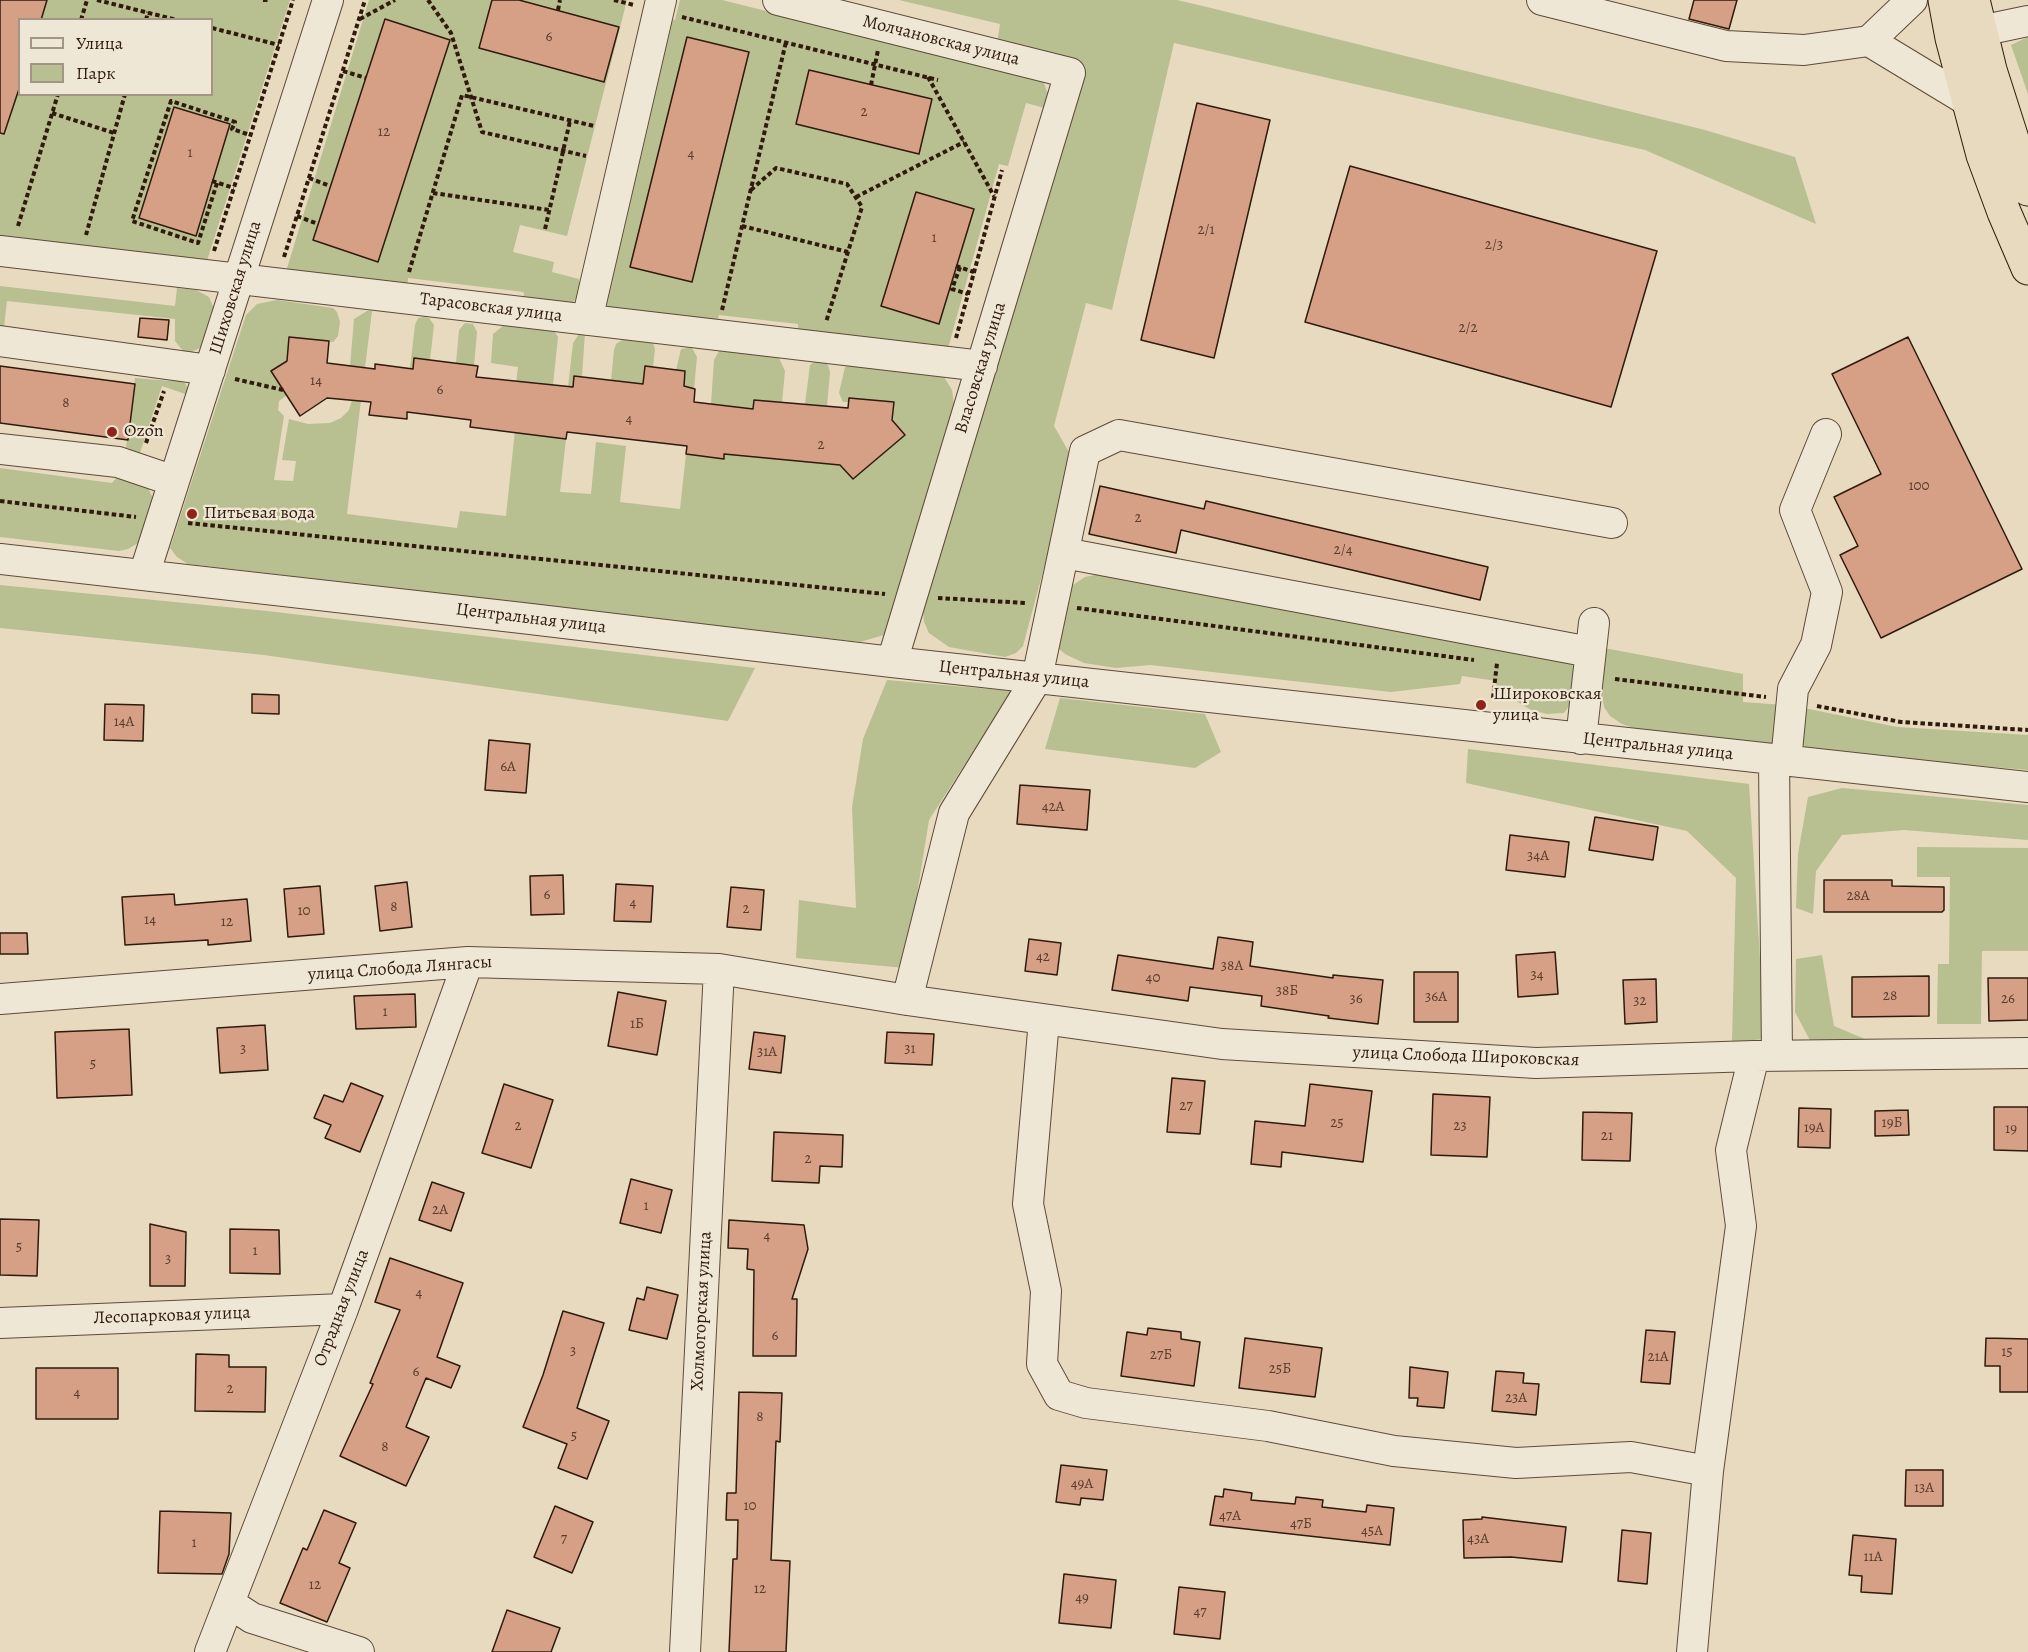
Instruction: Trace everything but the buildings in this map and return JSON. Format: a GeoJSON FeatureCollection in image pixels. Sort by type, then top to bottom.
{"type":"FeatureCollection","features":[{"type":"Feature","properties":{"kind":"highway"},"geometry":{"type":"LineString","coordinates":[[1945,0],[1952,38],[1983,155],[2028,268]]}},
{"type":"Feature","properties":{"kind":"highway"},"geometry":{"type":"LineString","coordinates":[[1973,0],[1990,70],[2028,189]]}},
{"type":"Feature","properties":{"kind":"street","name":"Шиховская улица"},"geometry":{"type":"LineString","coordinates":[[144,575],[174,481],[221,374],[238,278],[328,0]]}},
{"type":"Feature","properties":{"kind":"street","name":"Молчановская улица"},"geometry":{"type":"LineString","coordinates":[[778,0],[1070,73]]}},
{"type":"Feature","properties":{"kind":"street"},"geometry":{"type":"LineString","coordinates":[[1542,0],[1726,46],[1804,50],[1869,41],[1912,0]]}},
{"type":"Feature","properties":{"kind":"street"},"geometry":{"type":"LineString","coordinates":[[587,320],[670,8]]}},
{"type":"Feature","properties":{"kind":"street"},"geometry":{"type":"LineString","coordinates":[[1980,31],[2028,21]]}},
{"type":"Feature","properties":{"kind":"street"},"geometry":{"type":"LineString","coordinates":[[1869,41],[1968,100]]}},
{"type":"Feature","properties":{"kind":"street","name":"Власовская улица"},"geometry":{"type":"LineString","coordinates":[[892,662],[1070,73]]}},
{"type":"Feature","properties":{"kind":"street","name":"Тарасовская улица"},"geometry":{"type":"LineString","coordinates":[[9,239],[238,278],[982,366]]}},
{"type":"Feature","properties":{"kind":"street"},"geometry":{"type":"LineString","coordinates":[[0,342],[221,374]]}},
{"type":"Feature","properties":{"kind":"street"},"geometry":{"type":"LineString","coordinates":[[1692,1652],[1708,1471],[1741,1226],[1731,1150],[1766,1056],[1780,761],[1793,689],[1816,645],[1827,592],[1795,510],[1826,434]]}},
{"type":"Feature","properties":{"kind":"street"},"geometry":{"type":"LineString","coordinates":[[907,1000],[954,813],[1037,678],[1085,451],[1119,435],[1612,523]]}},
{"type":"Feature","properties":{"kind":"street"},"geometry":{"type":"LineString","coordinates":[[0,449],[118,462],[174,481]]}},
{"type":"Feature","properties":{"kind":"street"},"geometry":{"type":"LineString","coordinates":[[1064,553],[1590,652]]}},
{"type":"Feature","properties":{"kind":"street","name":"Центральная улица"},"geometry":{"type":"LineString","coordinates":[[0,559],[892,662],[2028,787]]}},
{"type":"Feature","properties":{"kind":"street"},"geometry":{"type":"LineString","coordinates":[[1581,739],[1594,623]]}},
{"type":"Feature","properties":{"kind":"street","name":"улица Слобода Лянгасы"},"geometry":{"type":"LineString","coordinates":[[0,999],[468,962],[719,969],[907,1000]]}},
{"type":"Feature","properties":{"kind":"street","name":"Отрадная улица"},"geometry":{"type":"LineString","coordinates":[[210,1652],[343,1309],[468,962]]}},
{"type":"Feature","properties":{"kind":"street","name":"Холмогорская улица"},"geometry":{"type":"LineString","coordinates":[[685,1652],[719,969]]}},
{"type":"Feature","properties":{"kind":"street","name":"улица Слобода Широковская"},"geometry":{"type":"LineString","coordinates":[[907,1000],[1222,1044],[1536,1063],[1766,1056],[2028,1053]]}},
{"type":"Feature","properties":{"kind":"street"},"geometry":{"type":"LineString","coordinates":[[1044,1020],[1028,1204],[1046,1291],[1042,1364],[1059,1395],[1086,1403],[1268,1426],[1394,1451],[1516,1463],[1631,1457],[1708,1471]]}},
{"type":"Feature","properties":{"kind":"street","name":"Лесопарковая улица"},"geometry":{"type":"LineString","coordinates":[[0,1323],[343,1309]]}},
{"type":"Feature","properties":{"kind":"street"},"geometry":{"type":"LineString","coordinates":[[229,1603],[252,1618],[359,1652]]}},
{"type":"Feature","properties":{"kind":"path"},"geometry":{"type":"LineString","coordinates":[[82,18],[87,0]]}},
{"type":"Feature","properties":{"kind":"path"},"geometry":{"type":"LineString","coordinates":[[100,0],[170,18]]}},
{"type":"Feature","properties":{"kind":"path"},"geometry":{"type":"LineString","coordinates":[[262,0],[269,0]]}},
{"type":"Feature","properties":{"kind":"path"},"geometry":{"type":"LineString","coordinates":[[212,258],[293,0]]}},
{"type":"Feature","properties":{"kind":"path"},"geometry":{"type":"LineString","coordinates":[[281,267],[365,0]]}},
{"type":"Feature","properties":{"kind":"path"},"geometry":{"type":"LineString","coordinates":[[359,20],[395,0]]}},
{"type":"Feature","properties":{"kind":"path"},"geometry":{"type":"LineString","coordinates":[[428,0],[451,33],[482,132],[586,156]]}},
{"type":"Feature","properties":{"kind":"path"},"geometry":{"type":"LineString","coordinates":[[558,10],[560,0]]}},
{"type":"Feature","properties":{"kind":"path"},"geometry":{"type":"LineString","coordinates":[[670,8],[786,42],[938,80]]}},
{"type":"Feature","properties":{"kind":"path"},"geometry":{"type":"LineString","coordinates":[[146,18],[148,12]]}},
{"type":"Feature","properties":{"kind":"path"},"geometry":{"type":"LineString","coordinates":[[871,85],[883,26]]}},
{"type":"Feature","properties":{"kind":"path"},"geometry":{"type":"LineString","coordinates":[[213,28],[279,45]]}},
{"type":"Feature","properties":{"kind":"path"},"geometry":{"type":"LineString","coordinates":[[722,310],[786,42]]}},
{"type":"Feature","properties":{"kind":"path"},"geometry":{"type":"LineString","coordinates":[[343,71],[366,78]]}},
{"type":"Feature","properties":{"kind":"path"},"geometry":{"type":"LineString","coordinates":[[928,77],[995,196]]}},
{"type":"Feature","properties":{"kind":"path"},"geometry":{"type":"LineString","coordinates":[[409,273],[462,95],[594,126]]}},
{"type":"Feature","properties":{"kind":"path"},"geometry":{"type":"LineString","coordinates":[[9,239],[57,96]]}},
{"type":"Feature","properties":{"kind":"path"},"geometry":{"type":"LineString","coordinates":[[86,236],[124,96]]}},
{"type":"Feature","properties":{"kind":"path"},"geometry":{"type":"LineString","coordinates":[[234,188],[215,182],[198,243],[132,221],[171,101],[235,122],[232,129],[250,135]]}},
{"type":"Feature","properties":{"kind":"path"},"geometry":{"type":"LineString","coordinates":[[52,113],[115,133]]}},
{"type":"Feature","properties":{"kind":"path"},"geometry":{"type":"LineString","coordinates":[[545,230],[570,121]]}},
{"type":"Feature","properties":{"kind":"path"},"geometry":{"type":"LineString","coordinates":[[856,197],[964,142]]}},
{"type":"Feature","properties":{"kind":"path"},"geometry":{"type":"LineString","coordinates":[[751,190],[776,168],[847,184],[862,207],[826,322]]}},
{"type":"Feature","properties":{"kind":"path"},"geometry":{"type":"LineString","coordinates":[[954,344],[1002,170]]}},
{"type":"Feature","properties":{"kind":"path"},"geometry":{"type":"LineString","coordinates":[[309,178],[330,186]]}},
{"type":"Feature","properties":{"kind":"path"},"geometry":{"type":"LineString","coordinates":[[433,193],[549,210]]}},
{"type":"Feature","properties":{"kind":"path"},"geometry":{"type":"LineString","coordinates":[[297,216],[318,224]]}},
{"type":"Feature","properties":{"kind":"path"},"geometry":{"type":"LineString","coordinates":[[742,226],[848,252]]}},
{"type":"Feature","properties":{"kind":"path"},"geometry":{"type":"LineString","coordinates":[[180,246],[183,238]]}},
{"type":"Feature","properties":{"kind":"path"},"geometry":{"type":"LineString","coordinates":[[968,294],[952,289],[958,267],[974,272]]}},
{"type":"Feature","properties":{"kind":"path"},"geometry":{"type":"LineString","coordinates":[[221,374],[283,390]]}},
{"type":"Feature","properties":{"kind":"path"},"geometry":{"type":"LineString","coordinates":[[0,501],[162,520],[912,596],[1034,604]]}},
{"type":"Feature","properties":{"kind":"path"},"geometry":{"type":"LineString","coordinates":[[1074,607],[1508,665]]}},
{"type":"Feature","properties":{"kind":"path"},"geometry":{"type":"LineString","coordinates":[[1493,698],[1497,663]]}},
{"type":"Feature","properties":{"kind":"green space"},"geometry":{"type":"Polygon","coordinates":[[[0,0],[290,0],[205,267],[0,243],[0,0]]]}},
{"type":"Feature","properties":{"kind":"green space"},"geometry":{"type":"Polygon","coordinates":[[[369,0],[627,0],[567,236],[520,225],[513,252],[554,262],[552,272],[579,279],[579,293],[572,304],[523,306],[524,292],[408,278],[407,291],[284,278],[369,0]]]}},
{"type":"Feature","properties":{"kind":"green space"},"geometry":{"type":"Polygon","coordinates":[[[680,0],[722,0],[1043,80],[1048,95],[1045,108],[1026,103],[1008,166],[999,164],[947,352],[798,337],[798,324],[719,315],[716,328],[602,307],[670,19],[675,20],[680,0]]]}},
{"type":"Feature","properties":{"kind":"green space"},"geometry":{"type":"Polygon","coordinates":[[[899,0],[1177,0],[1211,8],[1705,130],[1795,157],[1816,224],[1645,150],[1174,43],[1112,310],[1086,303],[1054,426],[1073,459],[1023,646],[1016,653],[1005,657],[949,647],[929,633],[924,622],[923,610],[1080,65],[997,43],[1000,24],[899,0]]]}},
{"type":"Feature","properties":{"kind":"green space"},"geometry":{"type":"Polygon","coordinates":[[[2028,37],[2028,94],[2011,45],[2028,37]]]}},
{"type":"Feature","properties":{"kind":"green space"},"geometry":{"type":"Polygon","coordinates":[[[0,286],[175,306],[177,288],[196,290],[209,297],[215,311],[206,341],[200,348],[189,353],[184,352],[175,341],[175,319],[7,301],[4,327],[0,327],[0,286]]]}},
{"type":"Feature","properties":{"kind":"green space"},"geometry":{"type":"Polygon","coordinates":[[[277,300],[333,308],[340,322],[338,336],[333,342],[289,337],[287,395],[279,401],[278,410],[284,416],[274,480],[293,481],[296,461],[282,460],[289,419],[308,424],[330,423],[341,418],[349,410],[355,367],[350,366],[354,319],[367,311],[372,311],[347,514],[457,528],[460,511],[506,516],[518,402],[514,401],[518,367],[491,363],[493,334],[504,325],[547,329],[555,332],[558,337],[553,385],[533,382],[526,434],[566,439],[560,492],[591,494],[596,442],[626,446],[620,502],[680,509],[686,454],[724,459],[730,406],[711,404],[714,360],[719,351],[773,355],[779,358],[785,371],[782,402],[754,400],[840,465],[853,479],[905,435],[892,420],[894,402],[849,398],[848,402],[843,402],[839,393],[845,367],[849,365],[933,373],[944,377],[952,390],[954,405],[901,583],[892,627],[884,635],[860,642],[188,564],[177,557],[170,548],[246,315],[257,304],[277,300]]]}},
{"type":"Feature","properties":{"kind":"green space"},"geometry":{"type":"Polygon","coordinates":[[[418,318],[429,318],[434,325],[430,360],[413,369],[410,368],[415,325],[418,318]]]}},
{"type":"Feature","properties":{"kind":"green space"},"geometry":{"type":"Polygon","coordinates":[[[465,323],[473,324],[477,332],[474,366],[456,363],[459,330],[465,323]]]}},
{"type":"Feature","properties":{"kind":"green space"},"geometry":{"type":"Polygon","coordinates":[[[585,332],[582,376],[575,376],[573,387],[568,387],[573,343],[579,334],[585,332]]]}},
{"type":"Feature","properties":{"kind":"green space"},"geometry":{"type":"Polygon","coordinates":[[[629,339],[653,343],[655,349],[653,367],[645,367],[643,384],[611,380],[616,344],[629,339]]]}},
{"type":"Feature","properties":{"kind":"green space"},"geometry":{"type":"Polygon","coordinates":[[[692,348],[697,357],[694,389],[684,388],[685,372],[676,370],[681,349],[692,348]]]}},
{"type":"Feature","properties":{"kind":"green space"},"geometry":{"type":"Polygon","coordinates":[[[821,360],[828,365],[830,372],[827,406],[805,404],[810,365],[821,360]]]}},
{"type":"Feature","properties":{"kind":"green space"},"geometry":{"type":"Polygon","coordinates":[[[173,375],[185,383],[191,396],[162,386],[140,453],[126,448],[135,378],[172,381],[173,375]]]}},
{"type":"Feature","properties":{"kind":"green space"},"geometry":{"type":"Polygon","coordinates":[[[0,468],[112,483],[118,476],[146,483],[155,503],[138,543],[119,551],[0,537],[0,468]]]}},
{"type":"Feature","properties":{"kind":"green space"},"geometry":{"type":"Polygon","coordinates":[[[1095,575],[1569,660],[1576,671],[1572,702],[1564,713],[1547,714],[1531,710],[1496,689],[1497,681],[1462,676],[1460,684],[1391,692],[1150,665],[1116,668],[1084,663],[1058,648],[1070,587],[1085,577],[1095,575]]]}},
{"type":"Feature","properties":{"kind":"green space"},"geometry":{"type":"Polygon","coordinates":[[[0,585],[267,611],[755,668],[728,721],[264,655],[0,628],[0,585]]]}},
{"type":"Feature","properties":{"kind":"green space"},"geometry":{"type":"Polygon","coordinates":[[[1604,648],[1743,674],[1743,702],[1784,705],[1780,749],[1639,730],[1622,724],[1610,716],[1604,707],[1602,695],[1604,648]]]}},
{"type":"Feature","properties":{"kind":"green space"},"geometry":{"type":"Polygon","coordinates":[[[887,680],[1012,691],[929,820],[905,968],[796,958],[799,900],[856,908],[852,807],[863,739],[887,680]]]}},
{"type":"Feature","properties":{"kind":"green space"},"geometry":{"type":"Polygon","coordinates":[[[1060,698],[1205,714],[1221,752],[1195,768],[1045,749],[1060,698]]]}},
{"type":"Feature","properties":{"kind":"green space"},"geometry":{"type":"Polygon","coordinates":[[[1799,707],[1897,727],[2028,735],[2028,770],[1794,750],[1799,707]]]}},
{"type":"Feature","properties":{"kind":"green space"},"geometry":{"type":"Polygon","coordinates":[[[1468,749],[1749,784],[1765,1039],[1732,1042],[1736,878],[1687,831],[1466,783],[1468,749]]]}},
{"type":"Feature","properties":{"kind":"green space"},"geometry":{"type":"Polygon","coordinates":[[[1842,788],[2028,805],[2028,840],[1904,830],[1842,835],[1816,871],[1813,914],[1796,908],[1798,854],[1808,797],[1842,788]]]}},
{"type":"Feature","properties":{"kind":"green space"},"geometry":{"type":"Polygon","coordinates":[[[1917,847],[2028,848],[2028,951],[1982,951],[1981,1024],[1937,1024],[1938,964],[1949,964],[1950,877],[1917,877],[1917,847]]]}},
{"type":"Feature","properties":{"kind":"green space"},"geometry":{"type":"Polygon","coordinates":[[[1822,955],[1834,1026],[1879,1045],[1813,1046],[1795,1012],[1796,959],[1822,955]]]}},
{"type":"Feature","properties":{"kind":"place","name":"Ozon"},"geometry":{"type":"Point","coordinates":[112,432]}},
{"type":"Feature","properties":{"kind":"place","name":"Питьевая вода"},"geometry":{"type":"Point","coordinates":[192,514]}},
{"type":"Feature","properties":{"kind":"place","name":"Широковская улица"},"geometry":{"type":"Point","coordinates":[1481,705]}}]}
